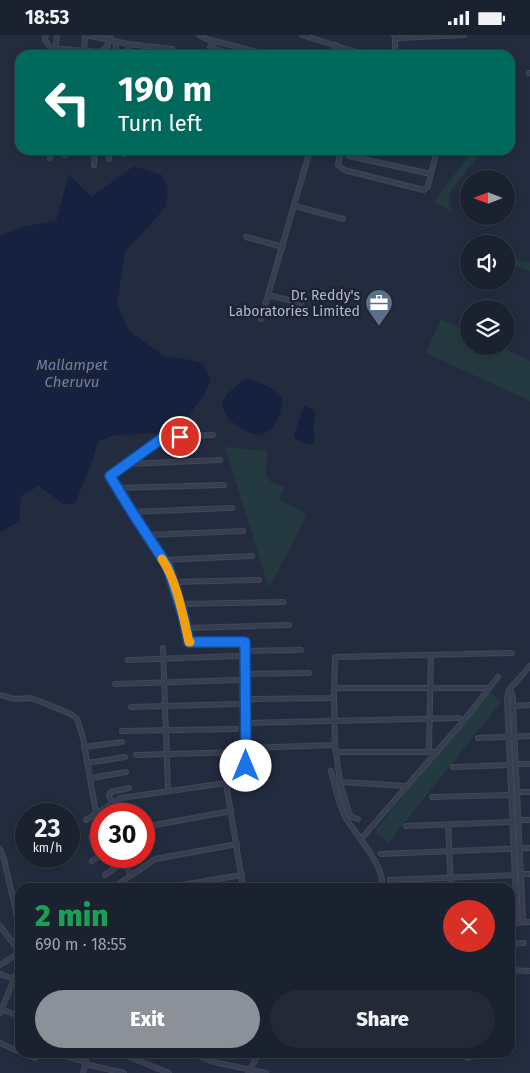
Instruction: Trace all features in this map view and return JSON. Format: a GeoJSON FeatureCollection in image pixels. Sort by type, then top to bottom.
{"type":"FeatureCollection","features":[{"type":"Feature","properties":{"kind":"street"},"geometry":{"type":"LineString","coordinates":[[46,35],[45,40],[47,44],[51,48],[60,50]]}},
{"type":"Feature","properties":{"kind":"street"},"geometry":{"type":"LineString","coordinates":[[56,35],[56,49]]}},
{"type":"Feature","properties":{"kind":"street"},"geometry":{"type":"LineString","coordinates":[[84,50],[85,35],[172,49]]}},
{"type":"Feature","properties":{"kind":"street"},"geometry":{"type":"LineString","coordinates":[[104,50],[110,35]]}},
{"type":"Feature","properties":{"kind":"street"},"geometry":{"type":"LineString","coordinates":[[199,35],[213,41],[250,50]]}},
{"type":"Feature","properties":{"kind":"street"},"geometry":{"type":"LineString","coordinates":[[219,42],[220,35]]}},
{"type":"Feature","properties":{"kind":"street"},"geometry":{"type":"LineString","coordinates":[[302,35],[350,50]]}},
{"type":"Feature","properties":{"kind":"street"},"geometry":{"type":"LineString","coordinates":[[395,48],[394,36],[398,38],[464,35]]}},
{"type":"Feature","properties":{"kind":"street"},"geometry":{"type":"LineString","coordinates":[[115,50],[116,41]]}},
{"type":"Feature","properties":{"kind":"street"},"geometry":{"type":"LineString","coordinates":[[213,41],[210,47],[218,50]]}},
{"type":"Feature","properties":{"kind":"street"},"geometry":{"type":"LineString","coordinates":[[128,43],[128,50]]}},
{"type":"Feature","properties":{"kind":"street"},"geometry":{"type":"LineString","coordinates":[[334,50],[336,45]]}},
{"type":"Feature","properties":{"kind":"street"},"geometry":{"type":"LineString","coordinates":[[94,165],[95,155]]}},
{"type":"Feature","properties":{"kind":"street"},"geometry":{"type":"LineString","coordinates":[[261,319],[308,155]]}},
{"type":"Feature","properties":{"kind":"street"},"geometry":{"type":"LineString","coordinates":[[340,155],[338,165],[344,170],[424,190],[427,188],[437,155]]}},
{"type":"Feature","properties":{"kind":"street"},"geometry":{"type":"LineString","coordinates":[[349,156],[431,174]]}},
{"type":"Feature","properties":{"kind":"street"},"geometry":{"type":"LineString","coordinates":[[295,206],[343,219]]}},
{"type":"Feature","properties":{"kind":"street"},"geometry":{"type":"LineString","coordinates":[[246,237],[283,247]]}},
{"type":"Feature","properties":{"kind":"street"},"geometry":{"type":"LineString","coordinates":[[268,295],[301,303]]}},
{"type":"Feature","properties":{"kind":"street"},"geometry":{"type":"LineString","coordinates":[[129,788],[111,792],[109,795],[112,803],[131,796],[246,779],[245,642],[189,642],[168,567],[110,476],[164,437],[213,435]]}},
{"type":"Feature","properties":{"kind":"street"},"geometry":{"type":"LineString","coordinates":[[127,464],[220,460]]}},
{"type":"Feature","properties":{"kind":"street"},"geometry":{"type":"LineString","coordinates":[[117,488],[224,485]]}},
{"type":"Feature","properties":{"kind":"street"},"geometry":{"type":"LineString","coordinates":[[132,512],[232,508]]}},
{"type":"Feature","properties":{"kind":"street"},"geometry":{"type":"LineString","coordinates":[[147,535],[243,531]]}},
{"type":"Feature","properties":{"kind":"street"},"geometry":{"type":"LineString","coordinates":[[163,560],[252,555]]}},
{"type":"Feature","properties":{"kind":"street"},"geometry":{"type":"LineString","coordinates":[[172,581],[260,580]]}},
{"type":"Feature","properties":{"kind":"street"},"geometry":{"type":"LineString","coordinates":[[179,604],[283,602]]}},
{"type":"Feature","properties":{"kind":"street"},"geometry":{"type":"LineString","coordinates":[[186,628],[289,625]]}},
{"type":"Feature","properties":{"kind":"street"},"geometry":{"type":"LineString","coordinates":[[163,648],[168,791]]}},
{"type":"Feature","properties":{"kind":"street"},"geometry":{"type":"LineString","coordinates":[[245,651],[302,650]]}},
{"type":"Feature","properties":{"kind":"street"},"geometry":{"type":"LineString","coordinates":[[358,819],[352,817],[349,813],[340,782],[334,721],[335,657],[512,653]]}},
{"type":"Feature","properties":{"kind":"street"},"geometry":{"type":"LineString","coordinates":[[429,751],[431,655]]}},
{"type":"Feature","properties":{"kind":"street"},"geometry":{"type":"LineString","coordinates":[[128,660],[237,656]]}},
{"type":"Feature","properties":{"kind":"street"},"geometry":{"type":"LineString","coordinates":[[523,922],[517,792],[509,737],[507,697],[509,690],[530,667]]}},
{"type":"Feature","properties":{"kind":"street"},"geometry":{"type":"LineString","coordinates":[[246,674],[309,673]]}},
{"type":"Feature","properties":{"kind":"street"},"geometry":{"type":"LineString","coordinates":[[523,675],[530,675]]}},
{"type":"Feature","properties":{"kind":"street"},"geometry":{"type":"LineString","coordinates":[[361,839],[407,787],[498,677]]}},
{"type":"Feature","properties":{"kind":"street"},"geometry":{"type":"LineString","coordinates":[[115,684],[238,680]]}},
{"type":"Feature","properties":{"kind":"street"},"geometry":{"type":"LineString","coordinates":[[334,688],[489,688]]}},
{"type":"Feature","properties":{"kind":"street"},"geometry":{"type":"LineString","coordinates":[[509,690],[513,697],[515,737],[512,795],[518,923],[530,922]]}},
{"type":"Feature","properties":{"kind":"street"},"geometry":{"type":"LineString","coordinates":[[0,695],[14,699],[30,698],[71,714],[77,719],[81,729],[95,803]]}},
{"type":"Feature","properties":{"kind":"street"},"geometry":{"type":"LineString","coordinates":[[246,699],[334,698]]}},
{"type":"Feature","properties":{"kind":"street"},"geometry":{"type":"LineString","coordinates":[[131,707],[238,704]]}},
{"type":"Feature","properties":{"kind":"street"},"geometry":{"type":"LineString","coordinates":[[513,706],[530,705]]}},
{"type":"Feature","properties":{"kind":"street"},"geometry":{"type":"LineString","coordinates":[[246,723],[459,718]]}},
{"type":"Feature","properties":{"kind":"street"},"geometry":{"type":"LineString","coordinates":[[122,731],[236,729]]}},
{"type":"Feature","properties":{"kind":"street"},"geometry":{"type":"LineString","coordinates":[[478,738],[530,736]]}},
{"type":"Feature","properties":{"kind":"street"},"geometry":{"type":"LineString","coordinates":[[84,747],[122,741]]}},
{"type":"Feature","properties":{"kind":"street"},"geometry":{"type":"LineString","coordinates":[[246,748],[335,745]]}},
{"type":"Feature","properties":{"kind":"street"},"geometry":{"type":"LineString","coordinates":[[336,752],[437,751]]}},
{"type":"Feature","properties":{"kind":"street"},"geometry":{"type":"LineString","coordinates":[[136,755],[240,752]]}},
{"type":"Feature","properties":{"kind":"street"},"geometry":{"type":"LineString","coordinates":[[88,763],[125,757]]}},
{"type":"Feature","properties":{"kind":"street"},"geometry":{"type":"LineString","coordinates":[[453,767],[530,764]]}},
{"type":"Feature","properties":{"kind":"street"},"geometry":{"type":"LineString","coordinates":[[331,771],[346,817],[383,877],[382,883]]}},
{"type":"Feature","properties":{"kind":"street"},"geometry":{"type":"LineString","coordinates":[[91,778],[126,773]]}},
{"type":"Feature","properties":{"kind":"street"},"geometry":{"type":"LineString","coordinates":[[340,782],[407,787]]}},
{"type":"Feature","properties":{"kind":"street"},"geometry":{"type":"LineString","coordinates":[[226,783],[243,883]]}},
{"type":"Feature","properties":{"kind":"street"},"geometry":{"type":"LineString","coordinates":[[517,792],[530,792]]}},
{"type":"Feature","properties":{"kind":"street"},"geometry":{"type":"LineString","coordinates":[[432,797],[512,795]]}},
{"type":"Feature","properties":{"kind":"street"},"geometry":{"type":"LineString","coordinates":[[155,825],[231,811]]}},
{"type":"Feature","properties":{"kind":"street"},"geometry":{"type":"LineString","coordinates":[[86,820],[90,817]]}},
{"type":"Feature","properties":{"kind":"street"},"geometry":{"type":"LineString","coordinates":[[518,820],[530,820]]}},
{"type":"Feature","properties":{"kind":"street"},"geometry":{"type":"LineString","coordinates":[[406,827],[513,822]]}},
{"type":"Feature","properties":{"kind":"street"},"geometry":{"type":"LineString","coordinates":[[448,824],[451,883]]}},
{"type":"Feature","properties":{"kind":"street"},"geometry":{"type":"LineString","coordinates":[[120,883],[159,858],[237,843]]}},
{"type":"Feature","properties":{"kind":"street"},"geometry":{"type":"LineString","coordinates":[[380,855],[530,848]]}},
{"type":"Feature","properties":{"kind":"street"},"geometry":{"type":"LineString","coordinates":[[0,849],[15,907]]}},
{"type":"Feature","properties":{"kind":"street"},"geometry":{"type":"LineString","coordinates":[[105,875],[115,868]]}},
{"type":"Feature","properties":{"kind":"street"},"geometry":{"type":"LineString","coordinates":[[126,868],[131,875]]}},
{"type":"Feature","properties":{"kind":"street"},"geometry":{"type":"LineString","coordinates":[[521,874],[530,873]]}},
{"type":"Feature","properties":{"kind":"street"},"geometry":{"type":"LineString","coordinates":[[193,883],[242,875]]}},
{"type":"Feature","properties":{"kind":"street"},"geometry":{"type":"LineString","coordinates":[[390,880],[515,875]]}},
{"type":"Feature","properties":{"kind":"street"},"geometry":{"type":"LineString","coordinates":[[522,900],[530,899]]}},
{"type":"Feature","properties":{"kind":"street"},"geometry":{"type":"LineString","coordinates":[[0,926],[15,946]]}},
{"type":"Feature","properties":{"kind":"street"},"geometry":{"type":"LineString","coordinates":[[0,934],[6,934]]}},
{"type":"Feature","properties":{"kind":"street"},"geometry":{"type":"LineString","coordinates":[[515,943],[524,943]]}},
{"type":"Feature","properties":{"kind":"street"},"geometry":{"type":"LineString","coordinates":[[0,965],[15,955]]}},
{"type":"Feature","properties":{"kind":"street"},"geometry":{"type":"LineString","coordinates":[[515,970],[530,971]]}},
{"type":"Feature","properties":{"kind":"street"},"geometry":{"type":"LineString","coordinates":[[0,974],[15,979],[0,1011],[15,1015]]}},
{"type":"Feature","properties":{"kind":"street"},"geometry":{"type":"LineString","coordinates":[[0,1043],[15,1049]]}},
{"type":"Feature","properties":{"kind":"street"},"geometry":{"type":"LineString","coordinates":[[70,1058],[124,1073]]}},
{"type":"Feature","properties":{"kind":"street"},"geometry":{"type":"LineString","coordinates":[[83,1073],[87,1058]]}},
{"type":"Feature","properties":{"kind":"street"},"geometry":{"type":"LineString","coordinates":[[132,1058],[170,1073]]}},
{"type":"Feature","properties":{"kind":"street"},"geometry":{"type":"LineString","coordinates":[[204,1058],[249,1072],[266,1073]]}},
{"type":"Feature","properties":{"kind":"street"},"geometry":{"type":"LineString","coordinates":[[249,1072],[256,1058]]}},
{"type":"Feature","properties":{"kind":"green space"},"geometry":{"type":"Polygon","coordinates":[[[469,155],[479,155],[467,170],[460,170],[460,179],[450,192],[449,202],[452,212],[434,202],[469,155]]]}},
{"type":"Feature","properties":{"kind":"green space"},"geometry":{"type":"Polygon","coordinates":[[[515,259],[530,262],[530,271],[515,266],[515,259]]]}},
{"type":"Feature","properties":{"kind":"green space"},"geometry":{"type":"Polygon","coordinates":[[[441,319],[460,328],[460,355],[515,354],[530,361],[530,401],[426,353],[441,319]]]}},
{"type":"Feature","properties":{"kind":"green space"},"geometry":{"type":"Polygon","coordinates":[[[225,447],[267,451],[266,476],[271,482],[284,487],[279,500],[307,514],[269,588],[225,447]]]}},
{"type":"Feature","properties":{"kind":"green space"},"geometry":{"type":"Polygon","coordinates":[[[489,692],[501,702],[388,843],[374,832],[489,692]]]}},
{"type":"Feature","properties":{"kind":"water","name":"Mallampet Cheruvu"},"geometry":{"type":"Polygon","coordinates":[[[134,166],[162,175],[168,188],[166,206],[125,251],[117,304],[129,331],[164,356],[202,363],[211,380],[204,395],[186,419],[166,433],[115,435],[98,441],[92,462],[75,504],[63,504],[39,486],[21,496],[19,521],[0,532],[0,236],[21,227],[56,221],[69,174],[91,197],[134,166]]]}},
{"type":"Feature","properties":{"kind":"water"},"geometry":{"type":"Polygon","coordinates":[[[245,379],[250,379],[266,386],[283,400],[280,414],[273,427],[265,433],[252,434],[238,427],[223,409],[222,403],[225,397],[245,379]]]}},
{"type":"Feature","properties":{"kind":"water"},"geometry":{"type":"Polygon","coordinates":[[[304,406],[313,409],[315,415],[313,429],[315,440],[311,445],[303,443],[294,437],[304,406]]]}},
{"type":"Feature","properties":{"kind":"slow traffic"},"geometry":{"type":"LineString","coordinates":[[162,559],[168,567],[190,642]]}},
{"type":"Feature","properties":{"kind":"place","name":"Dr. Reddy's Laboratories Limited"},"geometry":{"type":"Point","coordinates":[379,327]}},
{"type":"Feature","properties":{"kind":"route"},"geometry":{"type":"LineString","coordinates":[[180,437],[164,437],[110,476],[168,567],[184,618],[189,642],[245,642],[246,766]]}}]}
